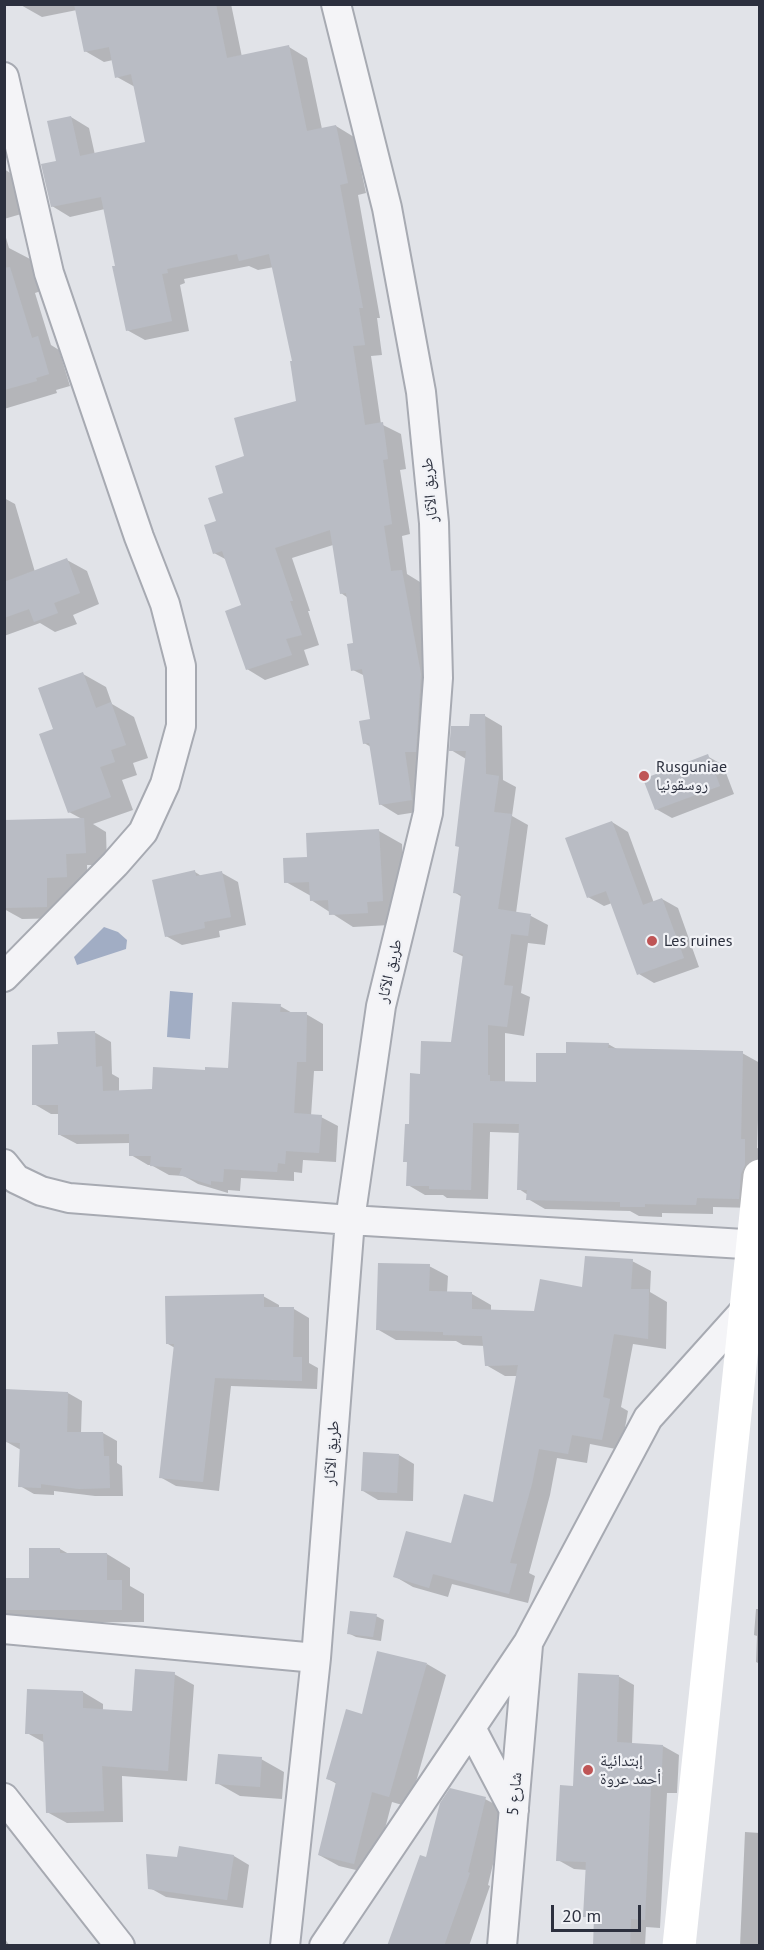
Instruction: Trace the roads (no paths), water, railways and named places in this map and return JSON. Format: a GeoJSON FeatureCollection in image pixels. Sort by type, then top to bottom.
{"type":"FeatureCollection","features":[{"type":"Feature","properties":{"kind":"main road"},"geometry":{"type":"LineString","coordinates":[[679,1946],[746,1309],[756,1244],[759,1176]]}},
{"type":"Feature","properties":{"kind":"street","name":"طريق الآثار"},"geometry":{"type":"LineString","coordinates":[[285,1946],[316,1658],[350,1220],[381,1006],[428,813],[438,678],[434,523],[421,392],[387,208],[336,4]]}},
{"type":"Feature","properties":{"kind":"street"},"geometry":{"type":"LineString","coordinates":[[4,77],[49,273],[135,526],[165,604],[181,666],[182,726],[165,784],[143,832],[115,864],[4,977]]}},
{"type":"Feature","properties":{"kind":"street"},"geometry":{"type":"LineString","coordinates":[[4,1164],[16,1179],[40,1191],[69,1198],[350,1220],[756,1244]]}},
{"type":"Feature","properties":{"kind":"street"},"geometry":{"type":"LineString","coordinates":[[324,1946],[528,1643],[648,1418],[746,1309]]}},
{"type":"Feature","properties":{"kind":"street"},"geometry":{"type":"LineString","coordinates":[[4,1629],[316,1658]]}},
{"type":"Feature","properties":{"kind":"street","name":"شارع 5"},"geometry":{"type":"LineString","coordinates":[[502,1946],[528,1643]]}},
{"type":"Feature","properties":{"kind":"street"},"geometry":{"type":"LineString","coordinates":[[471,1728],[514,1810]]}},
{"type":"Feature","properties":{"kind":"street"},"geometry":{"type":"LineString","coordinates":[[4,1798],[120,1946]]}},
{"type":"Feature","properties":{"kind":"water"},"geometry":{"type":"Polygon","coordinates":[[[104,927],[118,932],[127,940],[126,949],[77,965],[74,957],[104,927]]]}},
{"type":"Feature","properties":{"kind":"water"},"geometry":{"type":"Polygon","coordinates":[[[170,991],[193,993],[190,1039],[167,1037],[170,991]]]}},
{"type":"Feature","properties":{"kind":"place","name":"Rusguniae روسقونيا"},"geometry":{"type":"Point","coordinates":[644,776]}},
{"type":"Feature","properties":{"kind":"place","name":"Les ruines"},"geometry":{"type":"Point","coordinates":[652,941]}},
{"type":"Feature","properties":{"kind":"place","name":"إبتدائية أحمد عروة"},"geometry":{"type":"Point","coordinates":[588,1770]}}]}
